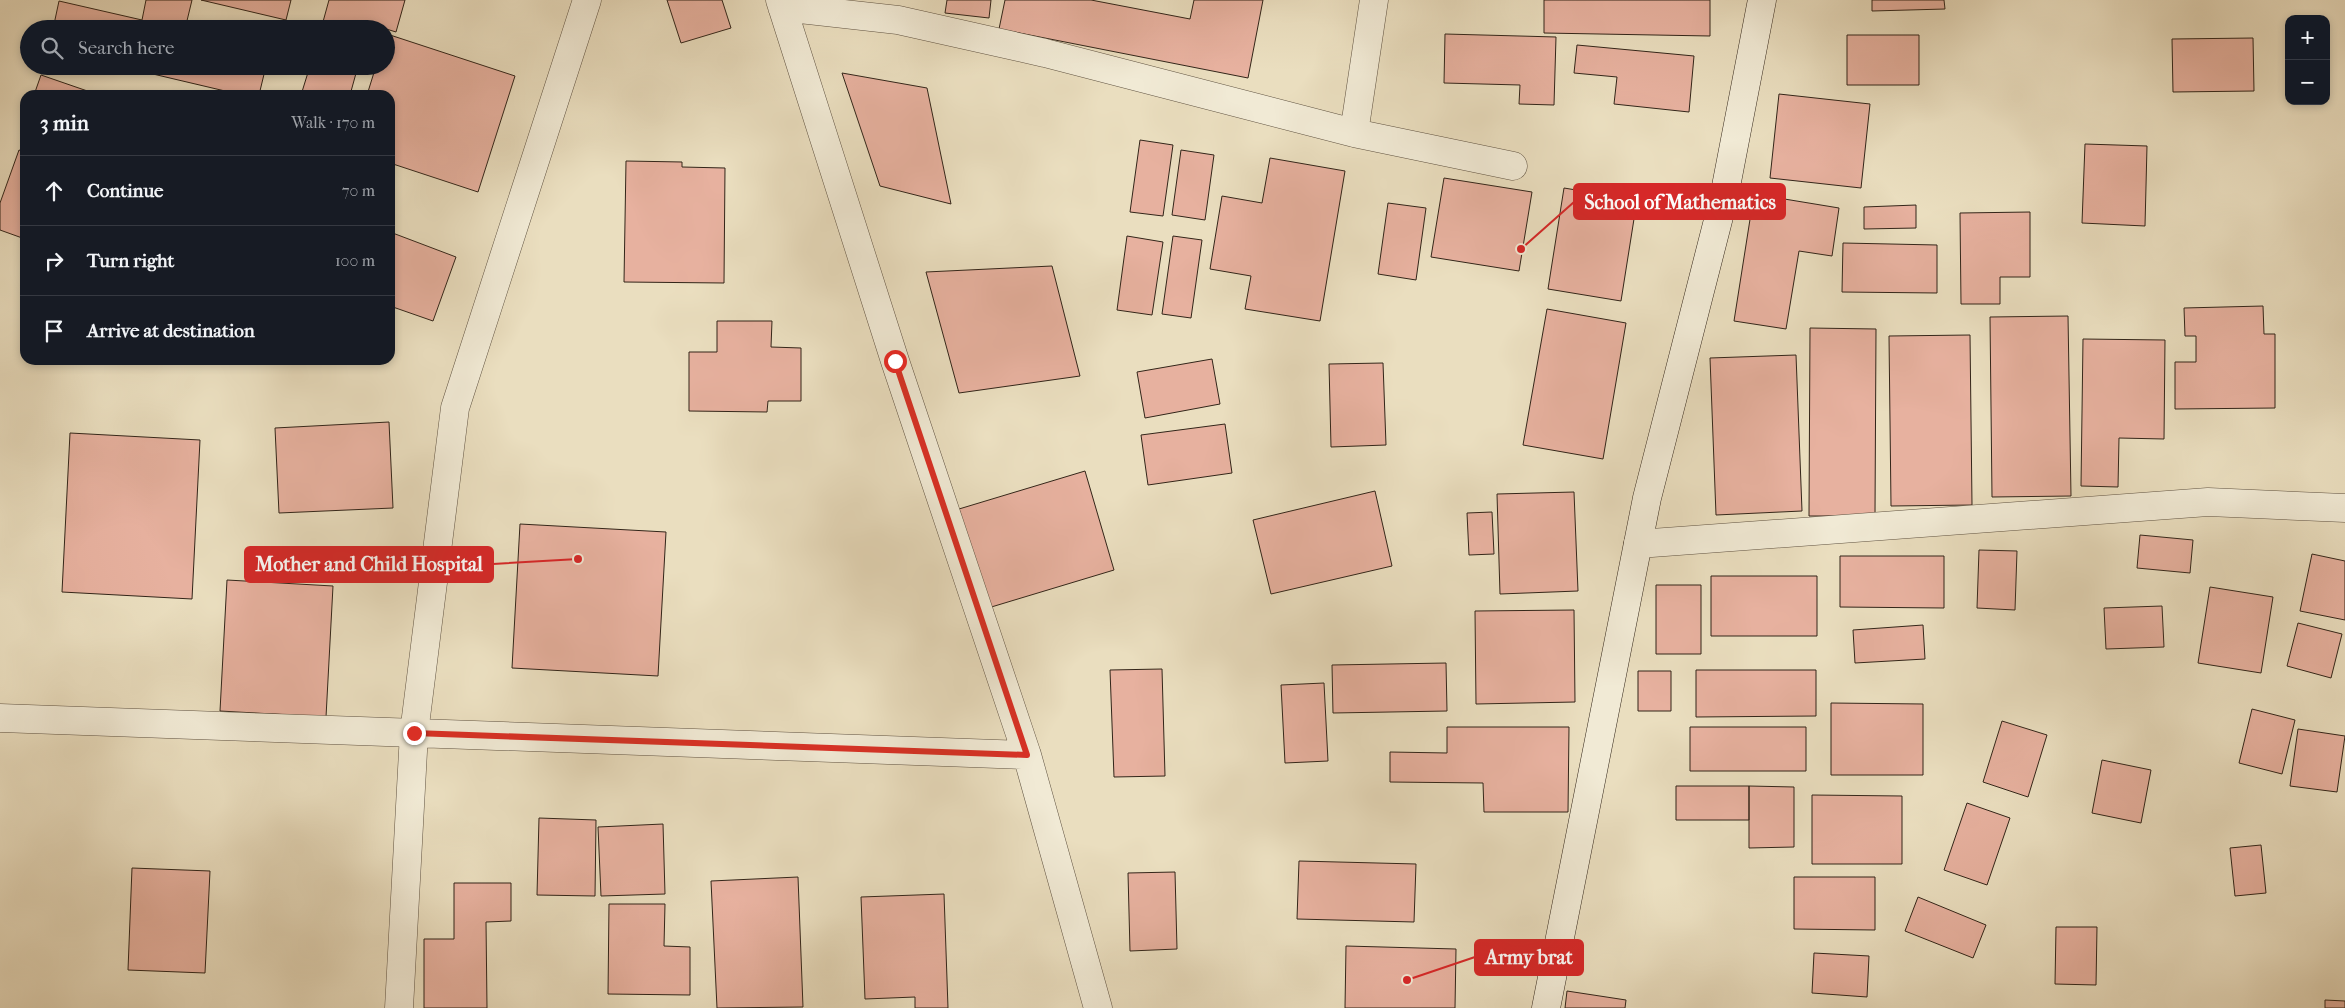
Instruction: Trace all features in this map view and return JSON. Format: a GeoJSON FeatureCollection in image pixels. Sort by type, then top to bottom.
{"type":"FeatureCollection","features":[{"type":"Feature","properties":{"kind":"street"},"geometry":{"type":"LineString","coordinates":[[399,1008],[414,733],[455,408],[587,0]]}},
{"type":"Feature","properties":{"kind":"street"},"geometry":{"type":"LineString","coordinates":[[1354,133],[1374,0]]}},
{"type":"Feature","properties":{"kind":"street"},"geometry":{"type":"LineString","coordinates":[[1546,1008],[1647,498],[1724,197],[1762,0]]}},
{"type":"Feature","properties":{"kind":"street"},"geometry":{"type":"LineString","coordinates":[[1098,1008],[1027,755],[895,361],[781,4],[898,20],[1045,53],[1354,133],[1513,166]]}},
{"type":"Feature","properties":{"kind":"street"},"geometry":{"type":"LineString","coordinates":[[1638,544],[2208,502],[2345,508]]}},
{"type":"Feature","properties":{"kind":"street"},"geometry":{"type":"LineString","coordinates":[[0,718],[1027,755]]}},
{"type":"Feature","properties":{"kind":"building"},"geometry":{"type":"Polygon","coordinates":[[[146,0],[192,0],[187,20],[142,20],[146,0]]]}},
{"type":"Feature","properties":{"kind":"building"},"geometry":{"type":"Polygon","coordinates":[[[201,0],[291,0],[286,20],[201,0]]]}},
{"type":"Feature","properties":{"kind":"building"},"geometry":{"type":"Polygon","coordinates":[[[329,0],[405,0],[396,32],[395,20],[323,20],[329,0]]]}},
{"type":"Feature","properties":{"kind":"building"},"geometry":{"type":"Polygon","coordinates":[[[667,0],[722,0],[731,28],[681,43],[667,0]]]}},
{"type":"Feature","properties":{"kind":"building"},"geometry":{"type":"Polygon","coordinates":[[[947,0],[991,0],[989,18],[945,13],[947,0]]]}},
{"type":"Feature","properties":{"kind":"building"},"geometry":{"type":"Polygon","coordinates":[[[1005,0],[1091,0],[1190,19],[1194,0],[1263,0],[1248,78],[999,29],[1005,0]]]}},
{"type":"Feature","properties":{"kind":"building"},"geometry":{"type":"Polygon","coordinates":[[[1544,0],[1710,0],[1710,36],[1544,33],[1544,0]]]}},
{"type":"Feature","properties":{"kind":"building"},"geometry":{"type":"Polygon","coordinates":[[[1872,0],[1944,0],[1945,9],[1872,11],[1872,0]]]}},
{"type":"Feature","properties":{"kind":"building"},"geometry":{"type":"Polygon","coordinates":[[[59,1],[142,20],[55,20],[59,1]]]}},
{"type":"Feature","properties":{"kind":"building"},"geometry":{"type":"Polygon","coordinates":[[[1445,34],[1556,37],[1554,105],[1519,104],[1520,85],[1444,83],[1445,34]]]}},
{"type":"Feature","properties":{"kind":"building"},"geometry":{"type":"Polygon","coordinates":[[[1847,35],[1919,35],[1919,85],[1847,85],[1847,35]]]}},
{"type":"Feature","properties":{"kind":"building"},"geometry":{"type":"Polygon","coordinates":[[[395,37],[515,76],[478,192],[395,165],[395,90],[369,90],[373,75],[395,75],[395,37]]]}},
{"type":"Feature","properties":{"kind":"building"},"geometry":{"type":"Polygon","coordinates":[[[2253,38],[2254,91],[2173,92],[2172,39],[2253,38]]]}},
{"type":"Feature","properties":{"kind":"building"},"geometry":{"type":"Polygon","coordinates":[[[1577,45],[1694,56],[1689,112],[1614,104],[1617,77],[1574,73],[1577,45]]]}},
{"type":"Feature","properties":{"kind":"building"},"geometry":{"type":"Polygon","coordinates":[[[842,73],[927,88],[951,204],[880,186],[842,73]]]}},
{"type":"Feature","properties":{"kind":"building"},"geometry":{"type":"Polygon","coordinates":[[[41,75],[84,90],[36,90],[41,75]]]}},
{"type":"Feature","properties":{"kind":"building"},"geometry":{"type":"Polygon","coordinates":[[[157,75],[264,75],[260,90],[221,90],[157,75]]]}},
{"type":"Feature","properties":{"kind":"building"},"geometry":{"type":"Polygon","coordinates":[[[307,75],[356,75],[351,90],[303,90],[307,75]]]}},
{"type":"Feature","properties":{"kind":"building"},"geometry":{"type":"Polygon","coordinates":[[[1779,94],[1870,104],[1861,188],[1770,178],[1779,94]]]}},
{"type":"Feature","properties":{"kind":"building"},"geometry":{"type":"Polygon","coordinates":[[[1140,140],[1173,145],[1163,216],[1130,212],[1140,140]]]}},
{"type":"Feature","properties":{"kind":"building"},"geometry":{"type":"Polygon","coordinates":[[[2085,144],[2147,146],[2145,226],[2082,223],[2085,144]]]}},
{"type":"Feature","properties":{"kind":"building"},"geometry":{"type":"Polygon","coordinates":[[[20,150],[20,237],[0,230],[0,203],[20,150]]]}},
{"type":"Feature","properties":{"kind":"building"},"geometry":{"type":"Polygon","coordinates":[[[1181,150],[1214,155],[1205,220],[1172,215],[1181,150]]]}},
{"type":"Feature","properties":{"kind":"building"},"geometry":{"type":"Polygon","coordinates":[[[1270,158],[1345,171],[1320,321],[1245,309],[1251,276],[1210,269],[1222,196],[1262,203],[1270,158]]]}},
{"type":"Feature","properties":{"kind":"building"},"geometry":{"type":"Polygon","coordinates":[[[626,161],[682,162],[682,167],[725,168],[724,283],[624,282],[626,161]]]}},
{"type":"Feature","properties":{"kind":"building"},"geometry":{"type":"Polygon","coordinates":[[[1444,178],[1532,192],[1519,271],[1431,257],[1444,178]]]}},
{"type":"Feature","properties":{"kind":"building"},"geometry":{"type":"Polygon","coordinates":[[[1564,188],[1637,200],[1621,301],[1548,289],[1564,188]]]}},
{"type":"Feature","properties":{"kind":"building"},"geometry":{"type":"Polygon","coordinates":[[[1754,194],[1839,208],[1832,256],[1799,251],[1786,329],[1734,321],[1754,194]]]}},
{"type":"Feature","properties":{"kind":"building"},"geometry":{"type":"Polygon","coordinates":[[[1388,203],[1426,208],[1416,280],[1378,274],[1388,203]]]}},
{"type":"Feature","properties":{"kind":"building"},"geometry":{"type":"Polygon","coordinates":[[[1916,205],[1916,228],[1864,229],[1864,207],[1916,205]]]}},
{"type":"Feature","properties":{"kind":"building"},"geometry":{"type":"Polygon","coordinates":[[[2030,212],[2030,277],[2000,277],[2000,304],[1961,304],[1960,213],[2030,212]]]}},
{"type":"Feature","properties":{"kind":"building"},"geometry":{"type":"Polygon","coordinates":[[[395,234],[456,257],[433,321],[395,308],[395,234]]]}},
{"type":"Feature","properties":{"kind":"building"},"geometry":{"type":"Polygon","coordinates":[[[1127,236],[1163,242],[1152,315],[1117,310],[1127,236]]]}},
{"type":"Feature","properties":{"kind":"building"},"geometry":{"type":"Polygon","coordinates":[[[1173,236],[1202,240],[1191,318],[1162,314],[1173,236]]]}},
{"type":"Feature","properties":{"kind":"building"},"geometry":{"type":"Polygon","coordinates":[[[1843,243],[1937,245],[1937,293],[1842,292],[1843,243]]]}},
{"type":"Feature","properties":{"kind":"building"},"geometry":{"type":"Polygon","coordinates":[[[1052,266],[1080,376],[959,393],[926,272],[1052,266]]]}},
{"type":"Feature","properties":{"kind":"building"},"geometry":{"type":"Polygon","coordinates":[[[2263,306],[2264,334],[2275,334],[2275,408],[2175,409],[2175,362],[2196,362],[2196,336],[2185,336],[2184,308],[2263,306]]]}},
{"type":"Feature","properties":{"kind":"building"},"geometry":{"type":"Polygon","coordinates":[[[1547,309],[1626,323],[1603,459],[1523,445],[1547,309]]]}},
{"type":"Feature","properties":{"kind":"building"},"geometry":{"type":"Polygon","coordinates":[[[2068,316],[2071,496],[1992,497],[1990,317],[2068,316]]]}},
{"type":"Feature","properties":{"kind":"building"},"geometry":{"type":"Polygon","coordinates":[[[717,321],[772,321],[771,347],[801,348],[801,401],[768,401],[767,412],[689,411],[689,352],[717,352],[717,321]]]}},
{"type":"Feature","properties":{"kind":"building"},"geometry":{"type":"Polygon","coordinates":[[[1810,328],[1876,329],[1875,516],[1809,516],[1810,328]]]}},
{"type":"Feature","properties":{"kind":"building"},"geometry":{"type":"Polygon","coordinates":[[[1970,335],[1972,505],[1891,506],[1889,336],[1970,335]]]}},
{"type":"Feature","properties":{"kind":"building"},"geometry":{"type":"Polygon","coordinates":[[[2083,339],[2165,340],[2164,439],[2119,438],[2118,487],[2081,486],[2083,339]]]}},
{"type":"Feature","properties":{"kind":"building"},"geometry":{"type":"Polygon","coordinates":[[[1796,355],[1802,511],[1716,515],[1710,358],[1796,355]]]}},
{"type":"Feature","properties":{"kind":"building"},"geometry":{"type":"Polygon","coordinates":[[[1212,359],[1220,404],[1145,418],[1137,372],[1212,359]]]}},
{"type":"Feature","properties":{"kind":"building"},"geometry":{"type":"Polygon","coordinates":[[[1383,363],[1386,445],[1331,447],[1329,364],[1383,363]]]}},
{"type":"Feature","properties":{"kind":"building"},"geometry":{"type":"Polygon","coordinates":[[[389,422],[393,508],[279,513],[275,428],[389,422]]]}},
{"type":"Feature","properties":{"kind":"building"},"geometry":{"type":"Polygon","coordinates":[[[1225,424],[1232,473],[1148,485],[1141,435],[1225,424]]]}},
{"type":"Feature","properties":{"kind":"building"},"geometry":{"type":"Polygon","coordinates":[[[70,433],[200,440],[192,599],[62,592],[70,433]]]}},
{"type":"Feature","properties":{"kind":"building"},"geometry":{"type":"Polygon","coordinates":[[[1085,471],[1114,570],[988,608],[959,509],[1085,471]]]}},
{"type":"Feature","properties":{"kind":"building"},"geometry":{"type":"Polygon","coordinates":[[[1375,491],[1392,566],[1271,594],[1253,520],[1375,491]]]}},
{"type":"Feature","properties":{"kind":"building"},"geometry":{"type":"Polygon","coordinates":[[[1574,492],[1578,591],[1500,594],[1497,494],[1574,492]]]}},
{"type":"Feature","properties":{"kind":"building"},"geometry":{"type":"Polygon","coordinates":[[[1492,512],[1494,554],[1469,555],[1467,513],[1492,512]]]}},
{"type":"Feature","properties":{"kind":"building"},"geometry":{"type":"Polygon","coordinates":[[[520,524],[666,532],[658,676],[512,668],[520,524]]]}},
{"type":"Feature","properties":{"kind":"building"},"geometry":{"type":"Polygon","coordinates":[[[2140,535],[2193,540],[2190,573],[2137,568],[2140,535]]]}},
{"type":"Feature","properties":{"kind":"building"},"geometry":{"type":"Polygon","coordinates":[[[1979,550],[2017,551],[2015,610],[1977,608],[1979,550]]]}},
{"type":"Feature","properties":{"kind":"building"},"geometry":{"type":"Polygon","coordinates":[[[2312,554],[2345,561],[2345,620],[2300,611],[2312,554]]]}},
{"type":"Feature","properties":{"kind":"building"},"geometry":{"type":"Polygon","coordinates":[[[1840,556],[1944,556],[1944,608],[1840,607],[1840,556]]]}},
{"type":"Feature","properties":{"kind":"building"},"geometry":{"type":"Polygon","coordinates":[[[1711,576],[1817,576],[1817,636],[1711,636],[1711,576]]]}},
{"type":"Feature","properties":{"kind":"building"},"geometry":{"type":"Polygon","coordinates":[[[227,580],[333,586],[326,717],[220,711],[227,580]]]}},
{"type":"Feature","properties":{"kind":"building"},"geometry":{"type":"Polygon","coordinates":[[[1656,585],[1701,585],[1701,654],[1656,654],[1656,585]]]}},
{"type":"Feature","properties":{"kind":"building"},"geometry":{"type":"Polygon","coordinates":[[[2210,587],[2273,597],[2261,673],[2198,663],[2210,587]]]}},
{"type":"Feature","properties":{"kind":"building"},"geometry":{"type":"Polygon","coordinates":[[[2162,606],[2164,647],[2106,649],[2104,608],[2162,606]]]}},
{"type":"Feature","properties":{"kind":"building"},"geometry":{"type":"Polygon","coordinates":[[[1574,610],[1575,702],[1476,704],[1475,611],[1574,610]]]}},
{"type":"Feature","properties":{"kind":"building"},"geometry":{"type":"Polygon","coordinates":[[[2298,623],[2342,634],[2331,678],[2287,666],[2298,623]]]}},
{"type":"Feature","properties":{"kind":"building"},"geometry":{"type":"Polygon","coordinates":[[[1923,625],[1925,659],[1855,663],[1853,630],[1923,625]]]}},
{"type":"Feature","properties":{"kind":"building"},"geometry":{"type":"Polygon","coordinates":[[[1446,663],[1447,711],[1333,713],[1332,665],[1446,663]]]}},
{"type":"Feature","properties":{"kind":"building"},"geometry":{"type":"Polygon","coordinates":[[[1162,669],[1165,776],[1114,777],[1110,670],[1162,669]]]}},
{"type":"Feature","properties":{"kind":"building"},"geometry":{"type":"Polygon","coordinates":[[[1696,670],[1816,670],[1816,716],[1696,717],[1696,670]]]}},
{"type":"Feature","properties":{"kind":"building"},"geometry":{"type":"Polygon","coordinates":[[[1638,671],[1671,671],[1671,711],[1638,711],[1638,671]]]}},
{"type":"Feature","properties":{"kind":"building"},"geometry":{"type":"Polygon","coordinates":[[[1324,683],[1328,761],[1285,763],[1281,685],[1324,683]]]}},
{"type":"Feature","properties":{"kind":"building"},"geometry":{"type":"Polygon","coordinates":[[[1831,703],[1923,704],[1923,775],[1831,775],[1831,703]]]}},
{"type":"Feature","properties":{"kind":"building"},"geometry":{"type":"Polygon","coordinates":[[[2252,709],[2295,720],[2282,774],[2239,763],[2252,709]]]}},
{"type":"Feature","properties":{"kind":"building"},"geometry":{"type":"Polygon","coordinates":[[[2002,721],[2047,735],[2028,797],[1983,782],[2002,721]]]}},
{"type":"Feature","properties":{"kind":"building"},"geometry":{"type":"Polygon","coordinates":[[[1447,727],[1569,727],[1568,812],[1484,812],[1483,783],[1390,782],[1390,752],[1447,753],[1447,727]]]}},
{"type":"Feature","properties":{"kind":"building"},"geometry":{"type":"Polygon","coordinates":[[[1690,727],[1806,727],[1806,771],[1690,771],[1690,727]]]}},
{"type":"Feature","properties":{"kind":"building"},"geometry":{"type":"Polygon","coordinates":[[[2298,729],[2345,736],[2337,792],[2290,786],[2298,729]]]}},
{"type":"Feature","properties":{"kind":"building"},"geometry":{"type":"Polygon","coordinates":[[[2102,760],[2151,770],[2141,823],[2092,813],[2102,760]]]}},
{"type":"Feature","properties":{"kind":"building"},"geometry":{"type":"Polygon","coordinates":[[[1676,786],[1749,786],[1749,820],[1676,820],[1676,786]]]}},
{"type":"Feature","properties":{"kind":"building"},"geometry":{"type":"Polygon","coordinates":[[[1749,786],[1794,787],[1794,847],[1749,848],[1749,786]]]}},
{"type":"Feature","properties":{"kind":"building"},"geometry":{"type":"Polygon","coordinates":[[[1812,795],[1902,796],[1902,864],[1812,864],[1812,795]]]}},
{"type":"Feature","properties":{"kind":"building"},"geometry":{"type":"Polygon","coordinates":[[[1967,803],[2010,818],[1987,885],[1944,870],[1967,803]]]}},
{"type":"Feature","properties":{"kind":"building"},"geometry":{"type":"Polygon","coordinates":[[[539,818],[596,820],[595,896],[537,895],[539,818]]]}},
{"type":"Feature","properties":{"kind":"building"},"geometry":{"type":"Polygon","coordinates":[[[663,824],[665,894],[601,896],[598,827],[663,824]]]}},
{"type":"Feature","properties":{"kind":"building"},"geometry":{"type":"Polygon","coordinates":[[[2261,845],[2266,893],[2235,896],[2230,848],[2261,845]]]}},
{"type":"Feature","properties":{"kind":"building"},"geometry":{"type":"Polygon","coordinates":[[[1299,861],[1416,864],[1414,922],[1297,919],[1299,861]]]}},
{"type":"Feature","properties":{"kind":"building"},"geometry":{"type":"Polygon","coordinates":[[[132,868],[210,871],[205,973],[128,970],[132,868]]]}},
{"type":"Feature","properties":{"kind":"building"},"geometry":{"type":"Polygon","coordinates":[[[1175,872],[1177,949],[1130,951],[1128,873],[1175,872]]]}},
{"type":"Feature","properties":{"kind":"building"},"geometry":{"type":"Polygon","coordinates":[[[798,877],[803,1007],[717,1008],[711,881],[798,877]]]}},
{"type":"Feature","properties":{"kind":"building"},"geometry":{"type":"Polygon","coordinates":[[[1794,877],[1875,877],[1875,930],[1794,929],[1794,877]]]}},
{"type":"Feature","properties":{"kind":"building"},"geometry":{"type":"Polygon","coordinates":[[[454,883],[511,883],[511,921],[486,922],[487,1008],[424,1008],[424,939],[454,939],[454,883]]]}},
{"type":"Feature","properties":{"kind":"building"},"geometry":{"type":"Polygon","coordinates":[[[944,894],[948,1008],[915,1008],[915,997],[865,999],[861,897],[944,894]]]}},
{"type":"Feature","properties":{"kind":"building"},"geometry":{"type":"Polygon","coordinates":[[[1918,897],[1986,925],[1973,958],[1905,931],[1918,897]]]}},
{"type":"Feature","properties":{"kind":"building"},"geometry":{"type":"Polygon","coordinates":[[[609,904],[665,904],[664,946],[690,947],[690,995],[608,994],[609,904]]]}},
{"type":"Feature","properties":{"kind":"building"},"geometry":{"type":"Polygon","coordinates":[[[2056,927],[2097,927],[2096,985],[2055,984],[2056,927]]]}},
{"type":"Feature","properties":{"kind":"building"},"geometry":{"type":"Polygon","coordinates":[[[1346,946],[1456,949],[1455,1008],[1345,1008],[1346,946]]]}},
{"type":"Feature","properties":{"kind":"building"},"geometry":{"type":"Polygon","coordinates":[[[1814,953],[1869,956],[1867,997],[1812,993],[1814,953]]]}},
{"type":"Feature","properties":{"kind":"building"},"geometry":{"type":"Polygon","coordinates":[[[1567,991],[1626,1000],[1625,1008],[1565,1008],[1567,991]]]}},
{"type":"Feature","properties":{"kind":"building"},"geometry":{"type":"Polygon","coordinates":[[[2325,1000],[2345,1001],[2345,1008],[2325,1008],[2325,1000]]]}},
{"type":"Feature","properties":{"kind":"place","name":"School of Mathematics"},"geometry":{"type":"Point","coordinates":[1521,249]}},
{"type":"Feature","properties":{"kind":"place","name":"Mother and Child Hospital"},"geometry":{"type":"Point","coordinates":[578,559]}},
{"type":"Feature","properties":{"kind":"place","name":"Army brat"},"geometry":{"type":"Point","coordinates":[1407,980]}},
{"type":"Feature","properties":{"kind":"route"},"geometry":{"type":"LineString","coordinates":[[414,733],[1027,755],[895,361]]}}]}
